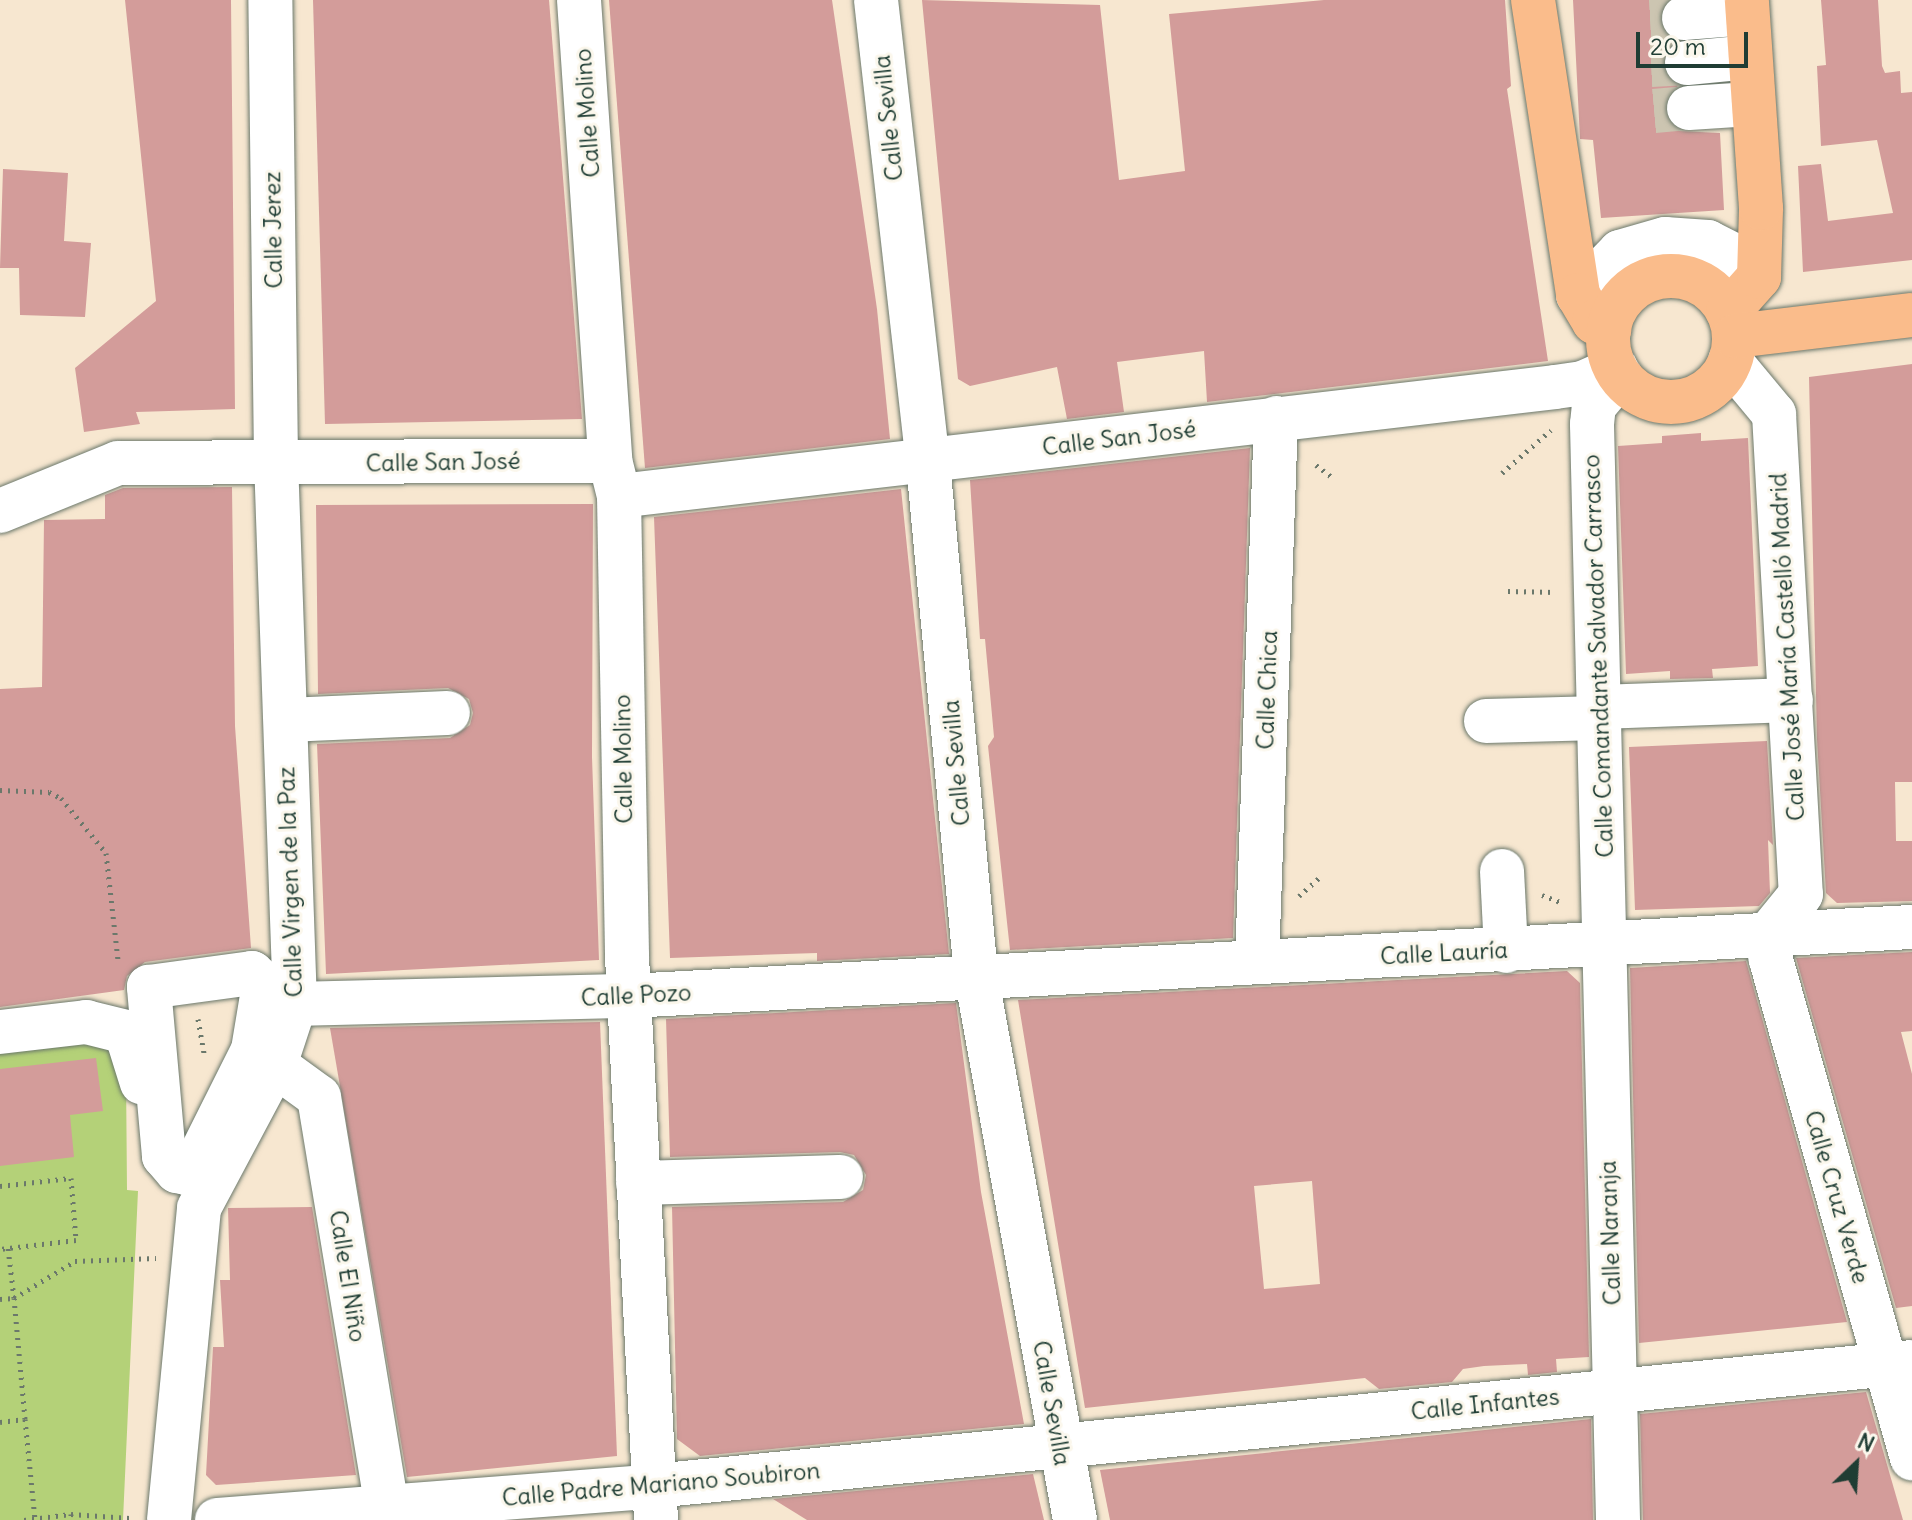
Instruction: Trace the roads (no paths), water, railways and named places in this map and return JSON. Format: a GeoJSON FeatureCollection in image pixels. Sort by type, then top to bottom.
{"type":"FeatureCollection","features":[{"type":"Feature","properties":{"kind":"main road"},"geometry":{"type":"LineString","coordinates":[[1533,0],[1578,295],[1615,357],[1650,398],[1672,402],[1707,391],[1759,277],[1761,208],[1751,104],[1747,6]]}},
{"type":"Feature","properties":{"kind":"main road"},"geometry":{"type":"LineString","coordinates":[[1615,357],[1626,294],[1662,276],[1701,283],[1731,336]]}},
{"type":"Feature","properties":{"kind":"main road"},"geometry":{"type":"LineString","coordinates":[[1731,336],[1912,315]]}},
{"type":"Feature","properties":{"kind":"street","name":"Calle Jerez"},"geometry":{"type":"LineString","coordinates":[[270,0],[276,460]]}},
{"type":"Feature","properties":{"kind":"street","name":"Calle Molino"},"geometry":{"type":"LineString","coordinates":[[579,0],[614,478],[629,996],[655,1503]]}},
{"type":"Feature","properties":{"kind":"street","name":"Calle Sevilla"},"geometry":{"type":"LineString","coordinates":[[876,0],[928,463],[976,975],[1058,1445],[1075,1520]]}},
{"type":"Feature","properties":{"kind":"street"},"geometry":{"type":"LineString","coordinates":[[1684,18],[1747,6]]}},
{"type":"Feature","properties":{"kind":"street"},"geometry":{"type":"LineString","coordinates":[[1687,63],[1749,57]]}},
{"type":"Feature","properties":{"kind":"street"},"geometry":{"type":"LineString","coordinates":[[1689,108],[1751,104]]}},
{"type":"Feature","properties":{"kind":"street"},"geometry":{"type":"LineString","coordinates":[[1578,295],[1620,252],[1665,239],[1708,242],[1741,259],[1759,277]]}},
{"type":"Feature","properties":{"kind":"street","name":"Calle José María Castelló Madrid"},"geometry":{"type":"LineString","coordinates":[[1731,336],[1774,414],[1801,894],[1767,936]]}},
{"type":"Feature","properties":{"kind":"street","name":"Calle San José"},"geometry":{"type":"LineString","coordinates":[[0,511],[118,463],[276,460],[614,478],[928,463],[1276,418],[1583,383],[1615,357]]}},
{"type":"Feature","properties":{"kind":"street","name":"Calle Comandante Salvador Carrasco"},"geometry":{"type":"LineString","coordinates":[[1600,945],[1605,908],[1592,424],[1594,406],[1615,357]]}},
{"type":"Feature","properties":{"kind":"street","name":"Calle Chica"},"geometry":{"type":"LineString","coordinates":[[1257,962],[1276,418]]}},
{"type":"Feature","properties":{"kind":"street","name":"Calle Virgen de la Paz"},"geometry":{"type":"LineString","coordinates":[[169,1520],[190,1257],[199,1208],[275,1065],[295,1004],[276,460]]}},
{"type":"Feature","properties":{"kind":"street"},"geometry":{"type":"LineString","coordinates":[[1486,721],[1791,700]]}},
{"type":"Feature","properties":{"kind":"street"},"geometry":{"type":"LineString","coordinates":[[286,720],[448,713]]}},
{"type":"Feature","properties":{"kind":"street"},"geometry":{"type":"LineString","coordinates":[[1502,871],[1506,951]]}},
{"type":"Feature","properties":{"kind":"street","name":"Calle Lauría"},"geometry":{"type":"LineString","coordinates":[[976,975],[1506,951],[1912,927]]}},
{"type":"Feature","properties":{"kind":"street","name":"Calle Cruz Verde"},"geometry":{"type":"LineString","coordinates":[[1767,936],[1898,1363],[1912,1458]]}},
{"type":"Feature","properties":{"kind":"street","name":"Calle Naranja"},"geometry":{"type":"LineString","coordinates":[[1600,945],[1618,1520]]}},
{"type":"Feature","properties":{"kind":"street","name":"Calle Pozo"},"geometry":{"type":"LineString","coordinates":[[295,1004],[629,996],[976,975]]}},
{"type":"Feature","properties":{"kind":"street"},"geometry":{"type":"LineString","coordinates":[[0,1032],[86,1022],[126,1032],[142,1070],[141,1146],[169,1189],[199,1208]]}},
{"type":"Feature","properties":{"kind":"street","name":"Calle El Niño"},"geometry":{"type":"LineString","coordinates":[[275,1065],[319,1097],[416,1511]]}},
{"type":"Feature","properties":{"kind":"street"},"geometry":{"type":"LineString","coordinates":[[638,1183],[841,1177]]}},
{"type":"Feature","properties":{"kind":"street","name":"Calle Infantes"},"geometry":{"type":"LineString","coordinates":[[1058,1445],[1898,1363]]}},
{"type":"Feature","properties":{"kind":"street","name":"Calle Padre Mariano Soubiron"},"geometry":{"type":"LineString","coordinates":[[217,1520],[655,1503],[1058,1445]]}},
{"type":"Feature","properties":{"kind":"street"},"geometry":{"type":"LineString","coordinates":[[169,1520],[176,1520]]}},
{"type":"Feature","properties":{"kind":"tunnel"},"geometry":{"type":"LineString","coordinates":[[1650,20],[1684,18]]}},
{"type":"Feature","properties":{"kind":"tunnel"},"geometry":{"type":"LineString","coordinates":[[1651,65],[1687,63]]}},
{"type":"Feature","properties":{"kind":"tunnel"},"geometry":{"type":"LineString","coordinates":[[1654,111],[1689,108]]}}]}
